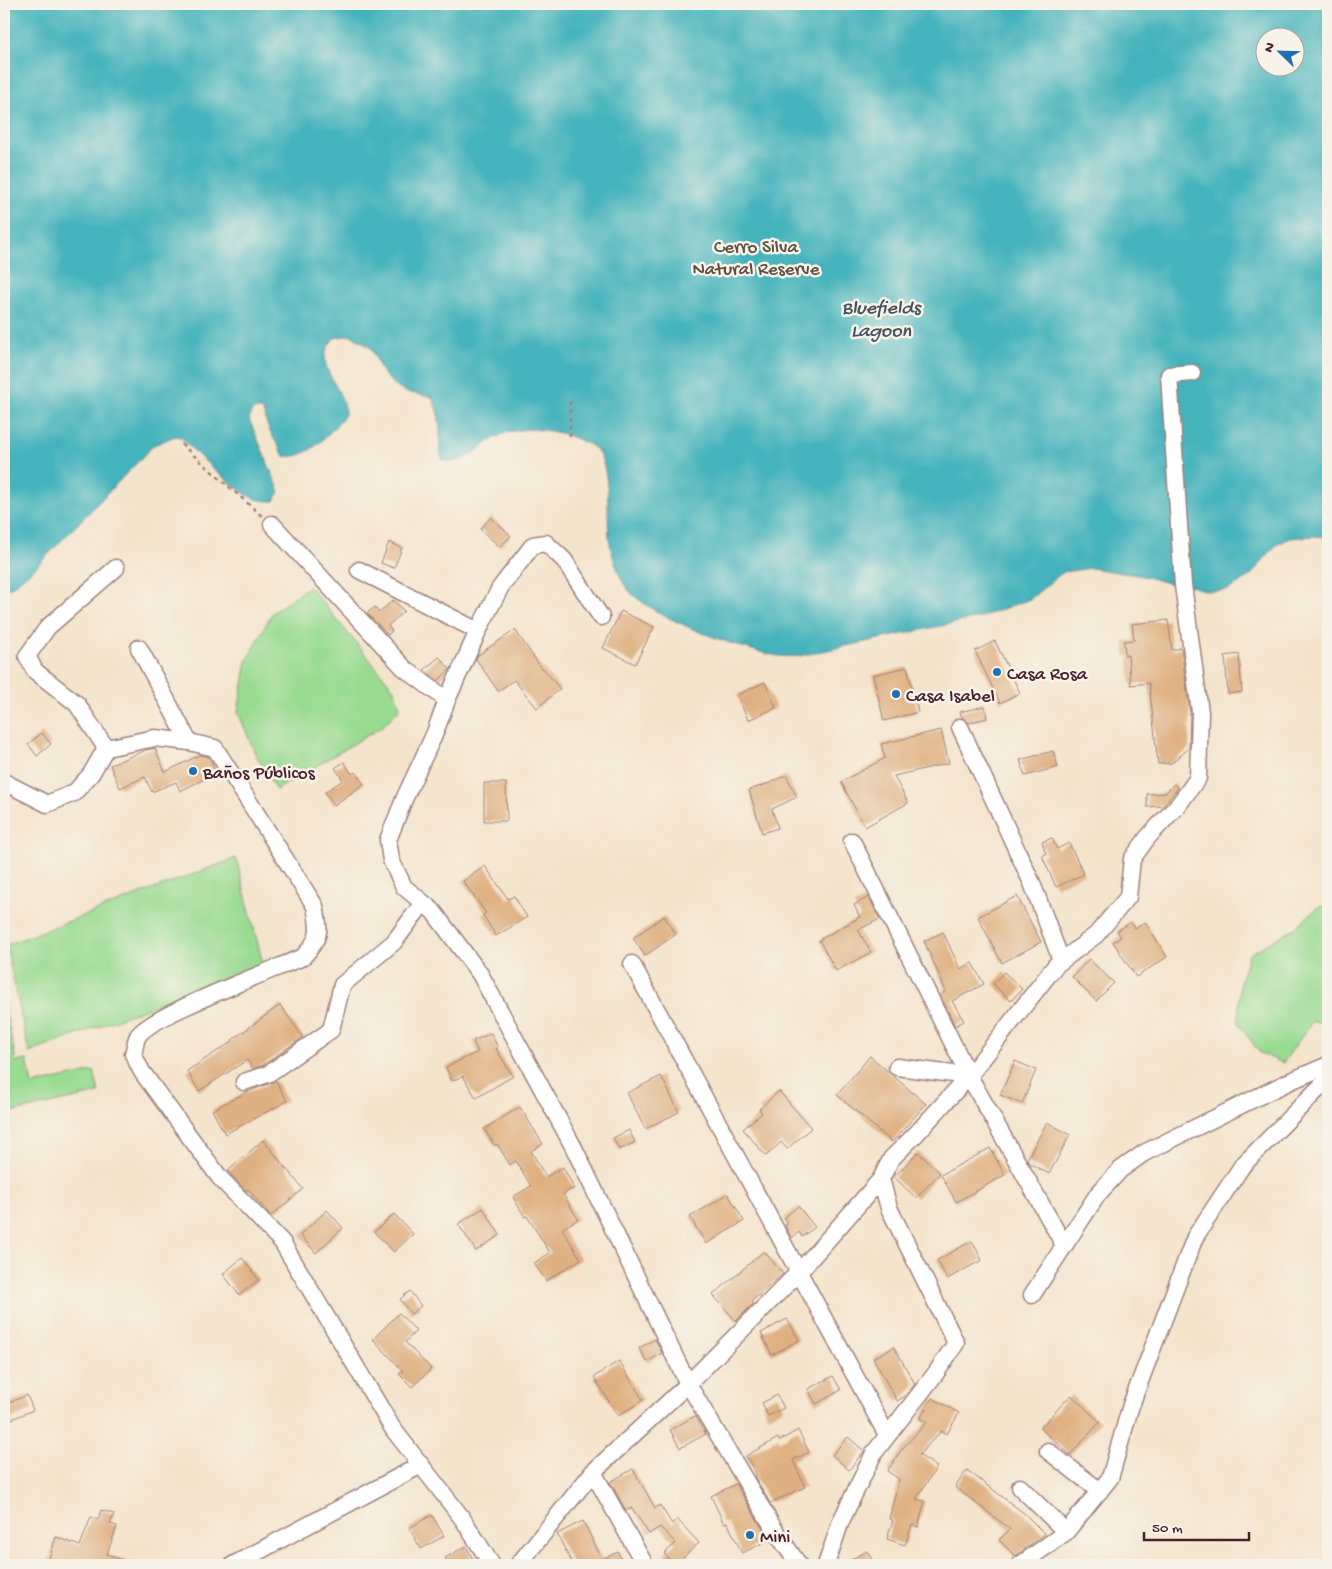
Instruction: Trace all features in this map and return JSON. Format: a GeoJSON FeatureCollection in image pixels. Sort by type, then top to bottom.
{"type":"FeatureCollection","features":[{"type":"Feature","properties":{"kind":"street"},"geometry":{"type":"LineString","coordinates":[[518,1565],[593,1472],[688,1384],[799,1272],[881,1179],[891,1159],[969,1076],[1061,960],[1096,935],[1128,897],[1132,859],[1148,837],[1179,804],[1198,778],[1200,712],[1183,586],[1169,375],[1192,373]]}},
{"type":"Feature","properties":{"kind":"street"},"geometry":{"type":"LineString","coordinates":[[272,524],[404,668],[447,700]]}},
{"type":"Feature","properties":{"kind":"street"},"geometry":{"type":"LineString","coordinates":[[601,617],[564,560],[546,543],[532,545],[500,588],[478,631],[447,700],[434,735],[404,796],[388,840],[391,860],[404,887],[433,911],[480,974],[573,1146],[688,1384],[776,1532],[799,1565]]}},
{"type":"Feature","properties":{"kind":"street"},"geometry":{"type":"LineString","coordinates":[[106,748],[77,704],[35,671],[27,656],[48,628],[116,568]]}},
{"type":"Feature","properties":{"kind":"street"},"geometry":{"type":"LineString","coordinates":[[359,570],[478,631]]}},
{"type":"Feature","properties":{"kind":"street"},"geometry":{"type":"LineString","coordinates":[[138,648],[189,742]]}},
{"type":"Feature","properties":{"kind":"street"},"geometry":{"type":"LineString","coordinates":[[960,726],[1032,883],[1061,960]]}},
{"type":"Feature","properties":{"kind":"street"},"geometry":{"type":"LineString","coordinates":[[4,782],[47,804],[74,793],[91,774],[106,748],[155,738],[189,742],[215,748],[315,906],[319,926],[316,943],[303,957],[191,1004],[150,1024],[138,1035],[133,1054],[142,1072],[220,1178],[282,1242],[393,1429],[462,1518],[492,1565]]}},
{"type":"Feature","properties":{"kind":"street"},"geometry":{"type":"LineString","coordinates":[[852,842],[969,1076],[1064,1245]]}},
{"type":"Feature","properties":{"kind":"street"},"geometry":{"type":"LineString","coordinates":[[244,1082],[268,1074],[330,1030],[342,985],[394,942],[423,903]]}},
{"type":"Feature","properties":{"kind":"street"},"geometry":{"type":"LineString","coordinates":[[632,964],[887,1435]]}},
{"type":"Feature","properties":{"kind":"street"},"geometry":{"type":"LineString","coordinates":[[1032,1295],[1098,1194],[1120,1170],[1144,1153],[1286,1083],[1328,1065]]}},
{"type":"Feature","properties":{"kind":"street"},"geometry":{"type":"LineString","coordinates":[[897,1067],[969,1076]]}},
{"type":"Feature","properties":{"kind":"street"},"geometry":{"type":"LineString","coordinates":[[1020,1565],[1066,1532],[1110,1478],[1131,1405],[1195,1237],[1242,1166],[1328,1079]]}},
{"type":"Feature","properties":{"kind":"street"},"geometry":{"type":"LineString","coordinates":[[826,1565],[848,1506],[874,1453],[936,1373],[956,1343],[889,1208],[881,1179]]}},
{"type":"Feature","properties":{"kind":"street"},"geometry":{"type":"LineString","coordinates":[[1048,1451],[1100,1491]]}},
{"type":"Feature","properties":{"kind":"street"},"geometry":{"type":"LineString","coordinates":[[233,1565],[421,1465]]}},
{"type":"Feature","properties":{"kind":"street"},"geometry":{"type":"LineString","coordinates":[[593,1472],[645,1565]]}},
{"type":"Feature","properties":{"kind":"street"},"geometry":{"type":"LineString","coordinates":[[1020,1487],[1051,1515],[1066,1532]]}},
{"type":"Feature","properties":{"kind":"path"},"geometry":{"type":"LineString","coordinates":[[570,398],[570,437]]}},
{"type":"Feature","properties":{"kind":"path"},"geometry":{"type":"LineString","coordinates":[[181,444],[272,524]]}},
{"type":"Feature","properties":{"kind":"green space"},"geometry":{"type":"Polygon","coordinates":[[[309,586],[394,689],[400,708],[383,726],[276,790],[255,753],[238,712],[247,661],[272,613],[309,586]]]}},
{"type":"Feature","properties":{"kind":"green space"},"geometry":{"type":"Polygon","coordinates":[[[236,858],[263,964],[29,1053],[6,945],[236,858]]]}},
{"type":"Feature","properties":{"kind":"green space"},"geometry":{"type":"Polygon","coordinates":[[[1328,904],[1328,1022],[1312,1022],[1283,1063],[1260,1053],[1238,1023],[1240,982],[1249,954],[1295,928],[1316,909],[1328,904]]]}},
{"type":"Feature","properties":{"kind":"green space"},"geometry":{"type":"Polygon","coordinates":[[[4,1000],[16,1062],[27,1060],[32,1085],[94,1071],[99,1093],[4,1114],[4,1000]]]}},
{"type":"Feature","properties":{"kind":"water","name":"Bluefields Lagoon"},"geometry":{"type":"Polygon","coordinates":[[[4,4],[1328,4],[1328,537],[1290,538],[1276,545],[1250,576],[1228,590],[1208,591],[1187,585],[1179,586],[1143,576],[1091,568],[1063,572],[1030,599],[978,618],[799,656],[779,656],[757,651],[715,638],[670,618],[634,596],[624,584],[619,574],[610,542],[608,492],[604,468],[601,458],[594,448],[561,433],[528,429],[517,430],[497,437],[458,461],[443,460],[440,451],[438,416],[432,397],[406,392],[392,383],[382,372],[371,348],[351,335],[334,338],[329,345],[325,360],[330,375],[342,398],[345,415],[326,437],[311,450],[293,456],[284,456],[269,430],[263,412],[259,409],[252,410],[249,419],[280,492],[274,501],[257,499],[244,493],[214,470],[181,437],[175,436],[154,445],[39,564],[13,586],[4,590],[4,4]]]}},
{"type":"Feature","properties":{"kind":"building"},"geometry":{"type":"Polygon","coordinates":[[[491,517],[511,536],[500,547],[480,529],[491,517]]]}},
{"type":"Feature","properties":{"kind":"building"},"geometry":{"type":"Polygon","coordinates":[[[389,542],[402,548],[394,568],[381,563],[389,542]]]}},
{"type":"Feature","properties":{"kind":"building"},"geometry":{"type":"Polygon","coordinates":[[[393,600],[404,611],[388,626],[392,631],[388,635],[367,613],[375,607],[379,613],[393,600]]]}},
{"type":"Feature","properties":{"kind":"building"},"geometry":{"type":"Polygon","coordinates":[[[621,611],[654,627],[635,664],[603,648],[621,611]]]}},
{"type":"Feature","properties":{"kind":"building"},"geometry":{"type":"Polygon","coordinates":[[[1168,620],[1172,650],[1181,648],[1190,713],[1189,748],[1172,763],[1158,764],[1149,683],[1131,685],[1128,655],[1125,656],[1124,641],[1134,640],[1132,624],[1168,620]]]}},
{"type":"Feature","properties":{"kind":"building"},"geometry":{"type":"Polygon","coordinates":[[[515,630],[542,669],[560,689],[537,708],[514,680],[498,691],[476,659],[478,655],[515,630]]]}},
{"type":"Feature","properties":{"kind":"building","name":"Casa Rosa"},"geometry":{"type":"Polygon","coordinates":[[[995,641],[1020,693],[1000,703],[975,651],[995,641]]]}},
{"type":"Feature","properties":{"kind":"building"},"geometry":{"type":"Polygon","coordinates":[[[1239,654],[1242,692],[1228,694],[1225,656],[1239,654]]]}},
{"type":"Feature","properties":{"kind":"building"},"geometry":{"type":"Polygon","coordinates":[[[439,657],[450,669],[438,681],[424,670],[439,657]]]}},
{"type":"Feature","properties":{"kind":"building","name":"Casa Isabel"},"geometry":{"type":"Polygon","coordinates":[[[907,667],[918,712],[884,721],[873,675],[907,667]]]}},
{"type":"Feature","properties":{"kind":"building"},"geometry":{"type":"Polygon","coordinates":[[[765,682],[776,708],[748,720],[737,695],[765,682]]]}},
{"type":"Feature","properties":{"kind":"building"},"geometry":{"type":"Polygon","coordinates":[[[985,706],[987,718],[969,723],[962,717],[960,712],[985,706]]]}},
{"type":"Feature","properties":{"kind":"building"},"geometry":{"type":"Polygon","coordinates":[[[941,730],[949,763],[894,776],[908,803],[865,827],[841,782],[885,758],[881,744],[941,730]]]}},
{"type":"Feature","properties":{"kind":"building"},"geometry":{"type":"Polygon","coordinates":[[[42,733],[51,744],[37,756],[28,744],[42,733]]]}},
{"type":"Feature","properties":{"kind":"building"},"geometry":{"type":"Polygon","coordinates":[[[155,748],[165,772],[200,755],[209,757],[217,773],[180,791],[176,782],[152,792],[145,777],[120,788],[110,765],[155,748]]]}},
{"type":"Feature","properties":{"kind":"building"},"geometry":{"type":"Polygon","coordinates":[[[1053,751],[1058,767],[1025,776],[1020,760],[1053,751]]]}},
{"type":"Feature","properties":{"kind":"building"},"geometry":{"type":"Polygon","coordinates":[[[344,762],[352,774],[355,772],[364,784],[334,805],[325,792],[343,780],[335,768],[344,762]]]}},
{"type":"Feature","properties":{"kind":"building"},"geometry":{"type":"Polygon","coordinates":[[[786,775],[797,797],[772,809],[778,828],[762,833],[749,790],[786,775]]]}},
{"type":"Feature","properties":{"kind":"building"},"geometry":{"type":"Polygon","coordinates":[[[484,783],[506,783],[507,821],[484,821],[484,783]]]}},
{"type":"Feature","properties":{"kind":"building"},"geometry":{"type":"Polygon","coordinates":[[[1174,784],[1178,788],[1163,806],[1147,807],[1147,794],[1165,793],[1174,784]]]}},
{"type":"Feature","properties":{"kind":"building"},"geometry":{"type":"Polygon","coordinates":[[[1052,838],[1057,849],[1069,843],[1084,874],[1056,887],[1042,856],[1046,854],[1042,842],[1052,838]]]}},
{"type":"Feature","properties":{"kind":"building"},"geometry":{"type":"Polygon","coordinates":[[[485,866],[508,899],[514,896],[527,917],[496,936],[483,915],[486,913],[463,881],[485,866]]]}},
{"type":"Feature","properties":{"kind":"building"},"geometry":{"type":"Polygon","coordinates":[[[1017,896],[1041,942],[1002,963],[978,917],[1017,896]]]}},
{"type":"Feature","properties":{"kind":"building"},"geometry":{"type":"Polygon","coordinates":[[[869,897],[880,919],[858,930],[871,952],[836,971],[819,940],[860,917],[854,905],[869,897]]]}},
{"type":"Feature","properties":{"kind":"building"},"geometry":{"type":"Polygon","coordinates":[[[664,916],[676,934],[645,956],[633,938],[664,916]]]}},
{"type":"Feature","properties":{"kind":"building"},"geometry":{"type":"Polygon","coordinates":[[[1131,922],[1135,928],[1145,922],[1167,957],[1136,977],[1113,942],[1121,937],[1117,931],[1131,922]]]}},
{"type":"Feature","properties":{"kind":"building"},"geometry":{"type":"Polygon","coordinates":[[[943,932],[960,969],[972,963],[984,984],[952,1001],[964,1021],[955,1026],[940,995],[946,991],[924,941],[943,932]]]}},
{"type":"Feature","properties":{"kind":"building"},"geometry":{"type":"Polygon","coordinates":[[[1089,959],[1114,983],[1096,1001],[1072,977],[1089,959]]]}},
{"type":"Feature","properties":{"kind":"building"},"geometry":{"type":"Polygon","coordinates":[[[1004,972],[1022,989],[1011,1001],[993,984],[1004,972]]]}},
{"type":"Feature","properties":{"kind":"building"},"geometry":{"type":"Polygon","coordinates":[[[280,1005],[303,1037],[263,1065],[253,1069],[247,1060],[199,1091],[187,1071],[233,1041],[280,1005]]]}},
{"type":"Feature","properties":{"kind":"building"},"geometry":{"type":"Polygon","coordinates":[[[491,1033],[498,1048],[496,1049],[513,1076],[476,1098],[463,1076],[452,1081],[446,1067],[478,1052],[473,1041],[491,1033]]]}},
{"type":"Feature","properties":{"kind":"building"},"geometry":{"type":"Polygon","coordinates":[[[870,1056],[926,1104],[892,1142],[837,1095],[870,1056]]]}},
{"type":"Feature","properties":{"kind":"building"},"geometry":{"type":"Polygon","coordinates":[[[1015,1061],[1036,1070],[1022,1104],[1000,1095],[1015,1061]]]}},
{"type":"Feature","properties":{"kind":"building"},"geometry":{"type":"Polygon","coordinates":[[[661,1076],[679,1112],[645,1129],[627,1093],[661,1076]]]}},
{"type":"Feature","properties":{"kind":"building"},"geometry":{"type":"Polygon","coordinates":[[[276,1081],[287,1101],[225,1134],[212,1110],[247,1092],[276,1081]]]}},
{"type":"Feature","properties":{"kind":"building"},"geometry":{"type":"Polygon","coordinates":[[[779,1091],[811,1128],[787,1149],[781,1142],[766,1156],[743,1129],[762,1113],[759,1109],[779,1091]]]}},
{"type":"Feature","properties":{"kind":"building"},"geometry":{"type":"Polygon","coordinates":[[[520,1107],[543,1144],[531,1151],[546,1177],[563,1167],[574,1188],[563,1194],[578,1219],[562,1229],[581,1259],[546,1281],[534,1263],[550,1253],[513,1197],[531,1186],[516,1161],[510,1165],[497,1144],[495,1146],[484,1129],[520,1107]]]}},
{"type":"Feature","properties":{"kind":"building"},"geometry":{"type":"Polygon","coordinates":[[[1047,1122],[1070,1135],[1049,1174],[1029,1163],[1027,1159],[1047,1122]]]}},
{"type":"Feature","properties":{"kind":"building"},"geometry":{"type":"Polygon","coordinates":[[[629,1130],[635,1142],[619,1150],[613,1138],[629,1130]]]}},
{"type":"Feature","properties":{"kind":"building"},"geometry":{"type":"Polygon","coordinates":[[[263,1140],[303,1189],[271,1216],[248,1189],[246,1191],[228,1171],[263,1140]]]}},
{"type":"Feature","properties":{"kind":"building"},"geometry":{"type":"Polygon","coordinates":[[[990,1148],[1005,1175],[956,1202],[941,1175],[990,1148]]]}},
{"type":"Feature","properties":{"kind":"building"},"geometry":{"type":"Polygon","coordinates":[[[918,1152],[940,1173],[916,1198],[894,1177],[918,1152]]]}},
{"type":"Feature","properties":{"kind":"building"},"geometry":{"type":"Polygon","coordinates":[[[728,1194],[744,1221],[706,1244],[690,1217],[728,1194]]]}},
{"type":"Feature","properties":{"kind":"building"},"geometry":{"type":"Polygon","coordinates":[[[798,1206],[815,1227],[802,1237],[799,1232],[792,1238],[785,1226],[788,1223],[784,1218],[798,1206]]]}},
{"type":"Feature","properties":{"kind":"building"},"geometry":{"type":"Polygon","coordinates":[[[483,1208],[500,1235],[476,1251],[458,1224],[483,1208]]]}},
{"type":"Feature","properties":{"kind":"building"},"geometry":{"type":"Polygon","coordinates":[[[327,1210],[343,1228],[316,1253],[300,1235],[327,1210]]]}},
{"type":"Feature","properties":{"kind":"building"},"geometry":{"type":"Polygon","coordinates":[[[394,1214],[413,1234],[394,1252],[374,1232],[394,1214]]]}},
{"type":"Feature","properties":{"kind":"building"},"geometry":{"type":"Polygon","coordinates":[[[972,1241],[982,1260],[947,1279],[937,1260],[972,1241]]]}},
{"type":"Feature","properties":{"kind":"building"},"geometry":{"type":"Polygon","coordinates":[[[764,1251],[783,1274],[752,1301],[753,1304],[736,1321],[713,1295],[764,1251]]]}},
{"type":"Feature","properties":{"kind":"building"},"geometry":{"type":"Polygon","coordinates":[[[242,1258],[259,1280],[239,1295],[223,1274],[242,1258]]]}},
{"type":"Feature","properties":{"kind":"building"},"geometry":{"type":"Polygon","coordinates":[[[410,1291],[421,1306],[411,1314],[400,1299],[410,1291]]]}},
{"type":"Feature","properties":{"kind":"building"},"geometry":{"type":"Polygon","coordinates":[[[399,1313],[416,1331],[405,1342],[431,1369],[412,1387],[399,1374],[403,1371],[373,1339],[399,1313]]]}},
{"type":"Feature","properties":{"kind":"building"},"geometry":{"type":"Polygon","coordinates":[[[787,1319],[799,1340],[772,1355],[761,1333],[787,1319]]]}},
{"type":"Feature","properties":{"kind":"building"},"geometry":{"type":"Polygon","coordinates":[[[655,1339],[662,1353],[647,1362],[639,1348],[655,1339]]]}},
{"type":"Feature","properties":{"kind":"building"},"geometry":{"type":"Polygon","coordinates":[[[894,1347],[915,1384],[905,1396],[897,1401],[873,1358],[894,1347]]]}},
{"type":"Feature","properties":{"kind":"building"},"geometry":{"type":"Polygon","coordinates":[[[619,1361],[643,1400],[618,1416],[594,1377],[619,1361]]]}},
{"type":"Feature","properties":{"kind":"building"},"geometry":{"type":"Polygon","coordinates":[[[833,1376],[841,1390],[816,1404],[808,1389],[833,1376]]]}},
{"type":"Feature","properties":{"kind":"building"},"geometry":{"type":"Polygon","coordinates":[[[27,1395],[33,1410],[12,1419],[6,1404],[27,1395]]]}},
{"type":"Feature","properties":{"kind":"building"},"geometry":{"type":"Polygon","coordinates":[[[777,1395],[784,1408],[768,1416],[762,1403],[777,1395]]]}},
{"type":"Feature","properties":{"kind":"building"},"geometry":{"type":"Polygon","coordinates":[[[1071,1395],[1100,1422],[1070,1455],[1040,1428],[1071,1395]]]}},
{"type":"Feature","properties":{"kind":"building"},"geometry":{"type":"Polygon","coordinates":[[[932,1398],[959,1413],[947,1434],[941,1431],[919,1455],[937,1467],[916,1499],[925,1501],[918,1527],[912,1525],[905,1545],[887,1539],[893,1520],[889,1519],[899,1479],[887,1471],[902,1449],[927,1422],[920,1419],[932,1398]]]}},
{"type":"Feature","properties":{"kind":"building"},"geometry":{"type":"Polygon","coordinates":[[[695,1416],[706,1434],[680,1448],[670,1430],[695,1416]]]}},
{"type":"Feature","properties":{"kind":"building"},"geometry":{"type":"Polygon","coordinates":[[[798,1430],[809,1452],[793,1460],[805,1487],[770,1503],[754,1476],[757,1475],[746,1456],[778,1438],[779,1441],[798,1430]]]}},
{"type":"Feature","properties":{"kind":"building"},"geometry":{"type":"Polygon","coordinates":[[[848,1437],[864,1451],[849,1470],[832,1455],[848,1437]]]}},
{"type":"Feature","properties":{"kind":"building"},"geometry":{"type":"Polygon","coordinates":[[[633,1469],[655,1508],[660,1505],[672,1524],[677,1519],[699,1543],[675,1565],[664,1554],[676,1543],[660,1527],[649,1534],[632,1508],[626,1511],[610,1482],[633,1469]]]}},
{"type":"Feature","properties":{"kind":"building"},"geometry":{"type":"Polygon","coordinates":[[[967,1470],[1025,1514],[1045,1534],[1015,1556],[999,1540],[1010,1529],[955,1487],[967,1470]]]}},
{"type":"Feature","properties":{"kind":"building"},"geometry":{"type":"Polygon","coordinates":[[[736,1484],[769,1540],[742,1553],[727,1522],[724,1524],[711,1496],[736,1484]]]}},
{"type":"Feature","properties":{"kind":"building"},"geometry":{"type":"Polygon","coordinates":[[[101,1510],[114,1514],[110,1524],[117,1526],[107,1554],[133,1564],[47,1565],[56,1537],[80,1546],[91,1517],[98,1520],[101,1510]]]}},
{"type":"Feature","properties":{"kind":"building"},"geometry":{"type":"Polygon","coordinates":[[[432,1515],[444,1536],[421,1549],[409,1528],[432,1515]]]}},
{"type":"Feature","properties":{"kind":"building"},"geometry":{"type":"Polygon","coordinates":[[[583,1521],[602,1559],[618,1552],[624,1565],[573,1565],[557,1534],[583,1521]]]}},
{"type":"Feature","properties":{"kind":"building"},"geometry":{"type":"Polygon","coordinates":[[[466,1546],[476,1565],[450,1565],[445,1558],[466,1546]]]}},
{"type":"Feature","properties":{"kind":"building"},"geometry":{"type":"Polygon","coordinates":[[[867,1551],[875,1565],[841,1565],[867,1551]]]}},
{"type":"Feature","properties":{"kind":"place","name":"Casa Rosa"},"geometry":{"type":"Point","coordinates":[997,672]}},
{"type":"Feature","properties":{"kind":"place","name":"Casa Isabel"},"geometry":{"type":"Point","coordinates":[896,694]}},
{"type":"Feature","properties":{"kind":"place","name":"Baños Públicos"},"geometry":{"type":"Point","coordinates":[193,771]}},
{"type":"Feature","properties":{"kind":"place","name":"Mini"},"geometry":{"type":"Point","coordinates":[750,1535]}},
{"type":"Feature","properties":{"kind":"park label","name":"Cerro Silva Natural Reserve"},"geometry":{"type":"Point","coordinates":[756,256]}}]}
